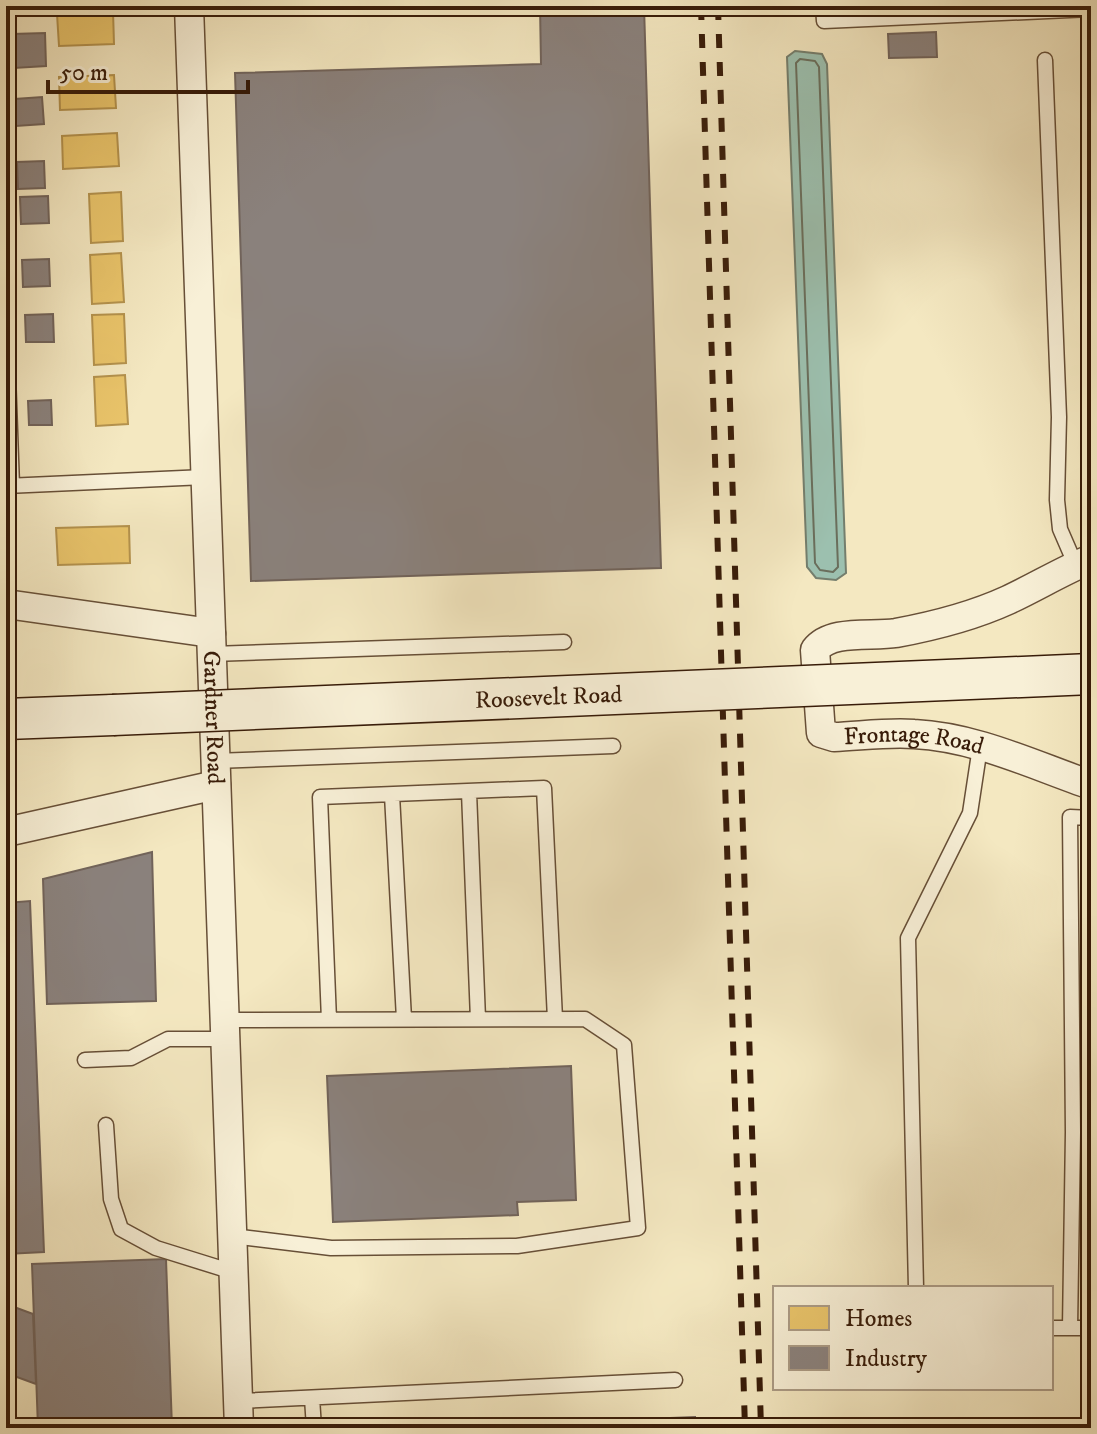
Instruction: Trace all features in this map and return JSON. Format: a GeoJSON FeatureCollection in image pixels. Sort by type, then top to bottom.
{"type":"FeatureCollection","features":[{"type":"Feature","properties":{"kind":"main road","name":"Roosevelt Road"},"geometry":{"type":"LineString","coordinates":[[6,719],[1091,674]]}},
{"type":"Feature","properties":{"kind":"street","name":"Gardner Road"},"geometry":{"type":"LineString","coordinates":[[189,6],[238,1414]]}},
{"type":"Feature","properties":{"kind":"street","name":"Frontage Road"},"geometry":{"type":"LineString","coordinates":[[1084,562],[1006,601],[952,621],[893,633],[832,638],[821,642],[815,650],[821,733],[834,737],[912,733],[1017,756],[1091,785]]}},
{"type":"Feature","properties":{"kind":"street"},"geometry":{"type":"LineString","coordinates":[[6,604],[211,643]]}},
{"type":"Feature","properties":{"kind":"street"},"geometry":{"type":"LineString","coordinates":[[6,832],[215,773]]}},
{"type":"Feature","properties":{"kind":"lane"},"geometry":{"type":"LineString","coordinates":[[823,6],[824,21],[1091,9]]}},
{"type":"Feature","properties":{"kind":"lane"},"geometry":{"type":"LineString","coordinates":[[1045,60],[1059,417],[1057,500],[1060,529],[1084,562]]}},
{"type":"Feature","properties":{"kind":"lane"},"geometry":{"type":"LineString","coordinates":[[6,320],[9,486],[205,477]]}},
{"type":"Feature","properties":{"kind":"lane"},"geometry":{"type":"LineString","coordinates":[[211,643],[564,642]]}},
{"type":"Feature","properties":{"kind":"lane"},"geometry":{"type":"LineString","coordinates":[[215,773],[613,746]]}},
{"type":"Feature","properties":{"kind":"lane"},"geometry":{"type":"LineString","coordinates":[[916,1286],[908,938],[970,813],[980,747]]}},
{"type":"Feature","properties":{"kind":"lane"},"geometry":{"type":"LineString","coordinates":[[329,1020],[320,797],[544,788],[555,1019]]}},
{"type":"Feature","properties":{"kind":"lane"},"geometry":{"type":"LineString","coordinates":[[469,792],[478,1019]]}},
{"type":"Feature","properties":{"kind":"lane"},"geometry":{"type":"LineString","coordinates":[[392,795],[404,1019]]}},
{"type":"Feature","properties":{"kind":"lane"},"geometry":{"type":"LineString","coordinates":[[1070,1328],[1073,1132],[1070,817],[1091,818]]}},
{"type":"Feature","properties":{"kind":"lane"},"geometry":{"type":"LineString","coordinates":[[85,1060],[131,1058],[168,1039],[329,1020],[585,1019],[624,1045],[638,1228],[517,1246],[331,1248],[232,1236]]}},
{"type":"Feature","properties":{"kind":"lane"},"geometry":{"type":"LineString","coordinates":[[106,1125],[111,1199],[121,1229],[156,1248],[233,1272]]}},
{"type":"Feature","properties":{"kind":"lane"},"geometry":{"type":"LineString","coordinates":[[1053,1328],[1091,1328]]}},
{"type":"Feature","properties":{"kind":"lane"},"geometry":{"type":"LineString","coordinates":[[238,1414],[312,1398],[675,1380]]}},
{"type":"Feature","properties":{"kind":"lane"},"geometry":{"type":"LineString","coordinates":[[312,1398],[314,1428]]}},
{"type":"Feature","properties":{"kind":"water"},"geometry":{"type":"Polygon","coordinates":[[[795,51],[822,54],[827,64],[846,573],[836,580],[816,578],[807,567],[787,57],[795,51]]]}},
{"type":"Feature","properties":{"kind":"building: Homes"},"geometry":{"type":"Polygon","coordinates":[[[113,11],[114,44],[59,46],[57,14],[113,11]]]}},
{"type":"Feature","properties":{"kind":"building: Homes"},"geometry":{"type":"Polygon","coordinates":[[[114,75],[116,108],[60,110],[59,77],[114,75]]]}},
{"type":"Feature","properties":{"kind":"building: Homes"},"geometry":{"type":"Polygon","coordinates":[[[117,133],[119,166],[63,169],[62,136],[117,133]]]}},
{"type":"Feature","properties":{"kind":"building: Homes"},"geometry":{"type":"Polygon","coordinates":[[[121,192],[123,241],[91,243],[89,194],[121,192]]]}},
{"type":"Feature","properties":{"kind":"building: Homes"},"geometry":{"type":"Polygon","coordinates":[[[121,253],[124,302],[92,304],[90,255],[121,253]]]}},
{"type":"Feature","properties":{"kind":"building: Homes"},"geometry":{"type":"Polygon","coordinates":[[[124,314],[126,363],[94,365],[92,315],[124,314]]]}},
{"type":"Feature","properties":{"kind":"building: Homes"},"geometry":{"type":"Polygon","coordinates":[[[125,375],[128,424],[96,426],[94,377],[125,375]]]}},
{"type":"Feature","properties":{"kind":"building: Homes"},"geometry":{"type":"Polygon","coordinates":[[[129,526],[130,563],[58,565],[56,528],[129,526]]]}},
{"type":"Feature","properties":{"kind":"building: Industry"},"geometry":{"type":"Polygon","coordinates":[[[540,6],[644,6],[661,568],[251,581],[235,73],[541,64],[540,6]]]}},
{"type":"Feature","properties":{"kind":"building: Industry"},"geometry":{"type":"Polygon","coordinates":[[[936,32],[937,57],[889,58],[888,34],[936,32]]]}},
{"type":"Feature","properties":{"kind":"building: Industry"},"geometry":{"type":"Polygon","coordinates":[[[45,33],[46,66],[14,68],[12,34],[45,33]]]}},
{"type":"Feature","properties":{"kind":"building: Industry"},"geometry":{"type":"Polygon","coordinates":[[[42,97],[44,124],[16,126],[15,99],[42,97]]]}},
{"type":"Feature","properties":{"kind":"building: Industry"},"geometry":{"type":"Polygon","coordinates":[[[44,161],[45,188],[18,189],[17,162],[44,161]]]}},
{"type":"Feature","properties":{"kind":"building: Industry"},"geometry":{"type":"Polygon","coordinates":[[[48,196],[49,223],[21,224],[20,197],[48,196]]]}},
{"type":"Feature","properties":{"kind":"building: Industry"},"geometry":{"type":"Polygon","coordinates":[[[49,259],[50,286],[23,287],[22,260],[49,259]]]}},
{"type":"Feature","properties":{"kind":"building: Industry"},"geometry":{"type":"Polygon","coordinates":[[[53,314],[54,342],[26,342],[25,315],[53,314]]]}},
{"type":"Feature","properties":{"kind":"building: Industry"},"geometry":{"type":"Polygon","coordinates":[[[51,400],[52,425],[29,425],[28,401],[51,400]]]}},
{"type":"Feature","properties":{"kind":"building: Industry"},"geometry":{"type":"Polygon","coordinates":[[[152,852],[156,1001],[47,1004],[43,879],[152,852]]]}},
{"type":"Feature","properties":{"kind":"building: Industry"},"geometry":{"type":"Polygon","coordinates":[[[30,901],[44,1252],[6,1254],[6,903],[30,901]]]}},
{"type":"Feature","properties":{"kind":"building: Industry"},"geometry":{"type":"Polygon","coordinates":[[[571,1066],[576,1200],[517,1202],[518,1215],[333,1222],[327,1076],[571,1066]]]}},
{"type":"Feature","properties":{"kind":"building: Industry"},"geometry":{"type":"Polygon","coordinates":[[[166,1259],[172,1428],[38,1428],[32,1264],[166,1259]]]}},
{"type":"Feature","properties":{"kind":"building: Industry"},"geometry":{"type":"Polygon","coordinates":[[[6,1304],[33,1314],[36,1384],[6,1373],[6,1304]]]}},
{"type":"Feature","properties":{"kind":"building: Industry"},"geometry":{"type":"Polygon","coordinates":[[[695,1417],[695,1428],[408,1428],[695,1417]]]}},
{"type":"Feature","properties":{"kind":"railway"},"geometry":{"type":"LineString","coordinates":[[701,6],[745,1428]]}},
{"type":"Feature","properties":{"kind":"railway"},"geometry":{"type":"LineString","coordinates":[[718,6],[761,1428]]}}]}
